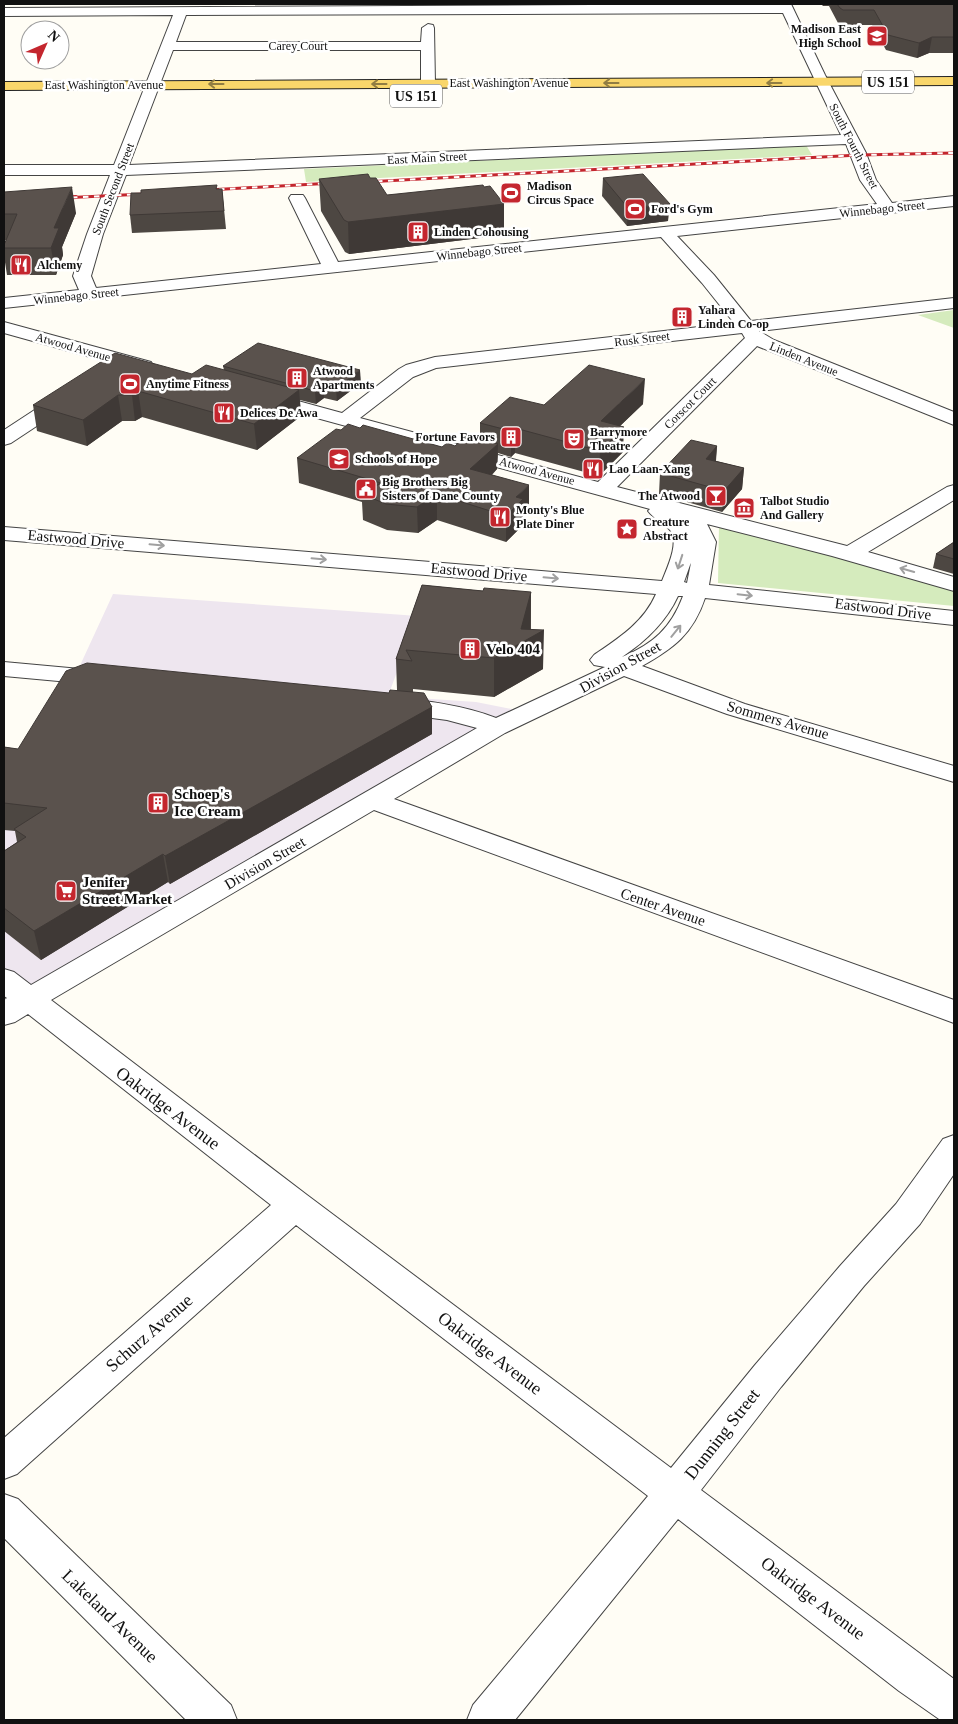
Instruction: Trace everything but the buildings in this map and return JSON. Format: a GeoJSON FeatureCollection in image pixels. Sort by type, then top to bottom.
{"type":"FeatureCollection","features":[{"type":"Feature","properties":{"kind":"main road","name":"East Washington Avenue"},"geometry":{"type":"LineString","coordinates":[[4,86],[150,91],[825,89],[954,82]]}},
{"type":"Feature","properties":{"kind":"main road","name":"East Washington Avenue"},"geometry":{"type":"LineString","coordinates":[[4,98],[150,91],[428,84],[825,89],[954,94]]}},
{"type":"Feature","properties":{"kind":"street"},"geometry":{"type":"LineString","coordinates":[[4,12],[71,8],[181,12],[428,7],[786,6]]}},
{"type":"Feature","properties":{"kind":"street","name":"South Fourth Street"},"geometry":{"type":"LineString","coordinates":[[786,6],[849,139],[858,153],[868,180],[888,209]]}},
{"type":"Feature","properties":{"kind":"street"},"geometry":{"type":"LineString","coordinates":[[428,7],[428,84]]}},
{"type":"Feature","properties":{"kind":"street","name":"South Second Street"},"geometry":{"type":"LineString","coordinates":[[90,294],[82,276],[95,234],[122,170],[181,12]]}},
{"type":"Feature","properties":{"kind":"street","name":"Carey Court"},"geometry":{"type":"LineString","coordinates":[[169,46],[427,46]]}},
{"type":"Feature","properties":{"kind":"street","name":"East Main Street"},"geometry":{"type":"LineString","coordinates":[[4,170],[122,170],[375,161],[849,139]]}},
{"type":"Feature","properties":{"kind":"street"},"geometry":{"type":"LineString","coordinates":[[297,198],[332,268]]}},
{"type":"Feature","properties":{"kind":"street","name":"Winnebago Street"},"geometry":{"type":"LineString","coordinates":[[4,303],[954,201]]}},
{"type":"Feature","properties":{"kind":"street","name":"Linden Avenue"},"geometry":{"type":"LineString","coordinates":[[666,233],[708,279],[751,333],[767,344],[954,419]]}},
{"type":"Feature","properties":{"kind":"street","name":"Rusk Street"},"geometry":{"type":"LineString","coordinates":[[346,419],[406,373],[422,366],[751,333],[954,302]]}},
{"type":"Feature","properties":{"kind":"street","name":"Atwood Avenue"},"geometry":{"type":"LineString","coordinates":[[4,327],[160,371]]}},
{"type":"Feature","properties":{"kind":"street","name":"Corscot Court"},"geometry":{"type":"LineString","coordinates":[[603,489],[751,333]]}},
{"type":"Feature","properties":{"kind":"street"},"geometry":{"type":"LineString","coordinates":[[105,374],[125,362]]}},
{"type":"Feature","properties":{"kind":"street"},"geometry":{"type":"LineString","coordinates":[[4,440],[85,387]]}},
{"type":"Feature","properties":{"kind":"street","name":"Atwood Avenue"},"geometry":{"type":"LineString","coordinates":[[245,393],[849,554],[954,584]]}},
{"type":"Feature","properties":{"kind":"street"},"geometry":{"type":"LineString","coordinates":[[849,554],[954,491]]}},
{"type":"Feature","properties":{"kind":"street","name":"Division Street"},"geometry":{"type":"LineString","coordinates":[[615,663],[632,640],[652,621],[665,603],[683,550],[682,532],[650,502]]}},
{"type":"Feature","properties":{"kind":"street","name":"Division Street"},"geometry":{"type":"LineString","coordinates":[[12,998],[372,800],[496,728],[527,712],[560,700],[615,663],[668,641],[682,624],[696,590],[705,542],[702,531],[691,520],[650,502]]}},
{"type":"Feature","properties":{"kind":"street","name":"Eastwood Drive"},"geometry":{"type":"LineString","coordinates":[[4,533],[696,590],[954,618]]}},
{"type":"Feature","properties":{"kind":"street","name":"Sommers Avenue"},"geometry":{"type":"LineString","coordinates":[[615,663],[736,709],[954,774]]}},
{"type":"Feature","properties":{"kind":"street"},"geometry":{"type":"LineString","coordinates":[[4,670],[129,681]]}},
{"type":"Feature","properties":{"kind":"street"},"geometry":{"type":"LineString","coordinates":[[371,705],[459,714],[480,720],[496,728]]}},
{"type":"Feature","properties":{"kind":"street","name":"Center Avenue"},"geometry":{"type":"LineString","coordinates":[[372,800],[954,1012]]}},
{"type":"Feature","properties":{"kind":"street","name":"Oakridge Avenue"},"geometry":{"type":"LineString","coordinates":[[12,998],[295,1205],[914,1676],[954,1704]]}},
{"type":"Feature","properties":{"kind":"street","name":"Dunning Street"},"geometry":{"type":"LineString","coordinates":[[488,1720],[675,1493],[774,1369],[852,1276],[908,1214],[954,1148]]}},
{"type":"Feature","properties":{"kind":"street","name":"Schurz Avenue"},"geometry":{"type":"LineString","coordinates":[[4,1462],[295,1205]]}},
{"type":"Feature","properties":{"kind":"street","name":"Lakeland Avenue"},"geometry":{"type":"LineString","coordinates":[[4,1512],[216,1720]]}},
{"type":"Feature","properties":{"kind":"shaded area"},"geometry":{"type":"Polygon","coordinates":[[[113,594],[418,616],[388,696],[476,702],[527,712],[29,999],[4,980],[4,775],[71,685],[113,594]]]}},
{"type":"Feature","properties":{"kind":"green space"},"geometry":{"type":"Polygon","coordinates":[[[806,145],[812,155],[306,182],[304,169],[806,145]]]}},
{"type":"Feature","properties":{"kind":"green space"},"geometry":{"type":"Polygon","coordinates":[[[954,310],[954,328],[918,315],[954,310]]]}},
{"type":"Feature","properties":{"kind":"green space"},"geometry":{"type":"Polygon","coordinates":[[[719,525],[954,590],[954,606],[718,583],[719,525]]]}},
{"type":"Feature","properties":{"kind":"railway"},"geometry":{"type":"LineString","coordinates":[[366,182],[859,155],[954,153]]}},
{"type":"Feature","properties":{"kind":"railway"},"geometry":{"type":"LineString","coordinates":[[208,190],[333,183]]}},
{"type":"Feature","properties":{"kind":"railway"},"geometry":{"type":"LineString","coordinates":[[76,197],[61,198],[144,194]]}},
{"type":"Feature","properties":{"kind":"place","name":"Madison East High School"},"geometry":{"type":"Point","coordinates":[877,36]}},
{"type":"Feature","properties":{"kind":"place","name":"Madison Circus Space"},"geometry":{"type":"Point","coordinates":[511,193]}},
{"type":"Feature","properties":{"kind":"place","name":"Ford's Gym"},"geometry":{"type":"Point","coordinates":[635,209]}},
{"type":"Feature","properties":{"kind":"place","name":"Linden Cohousing"},"geometry":{"type":"Point","coordinates":[418,232]}},
{"type":"Feature","properties":{"kind":"place","name":"Alchemy"},"geometry":{"type":"Point","coordinates":[21,265]}},
{"type":"Feature","properties":{"kind":"place","name":"Yahara Linden Co-op"},"geometry":{"type":"Point","coordinates":[682,317]}},
{"type":"Feature","properties":{"kind":"place","name":"Atwood Apartments"},"geometry":{"type":"Point","coordinates":[297,378]}},
{"type":"Feature","properties":{"kind":"place","name":"Anytime Fitness"},"geometry":{"type":"Point","coordinates":[130,384]}},
{"type":"Feature","properties":{"kind":"place","name":"Delices De Awa"},"geometry":{"type":"Point","coordinates":[224,413]}},
{"type":"Feature","properties":{"kind":"place","name":"Fortune Favors"},"geometry":{"type":"Point","coordinates":[511,437]}},
{"type":"Feature","properties":{"kind":"place","name":"Barrymore Theatre"},"geometry":{"type":"Point","coordinates":[574,439]}},
{"type":"Feature","properties":{"kind":"place","name":"Schools of Hope"},"geometry":{"type":"Point","coordinates":[339,459]}},
{"type":"Feature","properties":{"kind":"place","name":"Lao Laan-Xang"},"geometry":{"type":"Point","coordinates":[593,469]}},
{"type":"Feature","properties":{"kind":"place","name":"Big Brothers Big Sisters of Dane County"},"geometry":{"type":"Point","coordinates":[366,489]}},
{"type":"Feature","properties":{"kind":"place","name":"The Atwood"},"geometry":{"type":"Point","coordinates":[716,496]}},
{"type":"Feature","properties":{"kind":"place","name":"Talbot Studio And Gallery"},"geometry":{"type":"Point","coordinates":[744,508]}},
{"type":"Feature","properties":{"kind":"place","name":"Monty's Blue Plate Diner"},"geometry":{"type":"Point","coordinates":[500,517]}},
{"type":"Feature","properties":{"kind":"place","name":"Creature Abstract"},"geometry":{"type":"Point","coordinates":[627,529]}},
{"type":"Feature","properties":{"kind":"place","name":"Velo 404"},"geometry":{"type":"Point","coordinates":[470,649]}},
{"type":"Feature","properties":{"kind":"place","name":"Schoep's Ice Cream"},"geometry":{"type":"Point","coordinates":[158,803]}},
{"type":"Feature","properties":{"kind":"place","name":"Jenifer Street Market"},"geometry":{"type":"Point","coordinates":[66,891]}}]}
